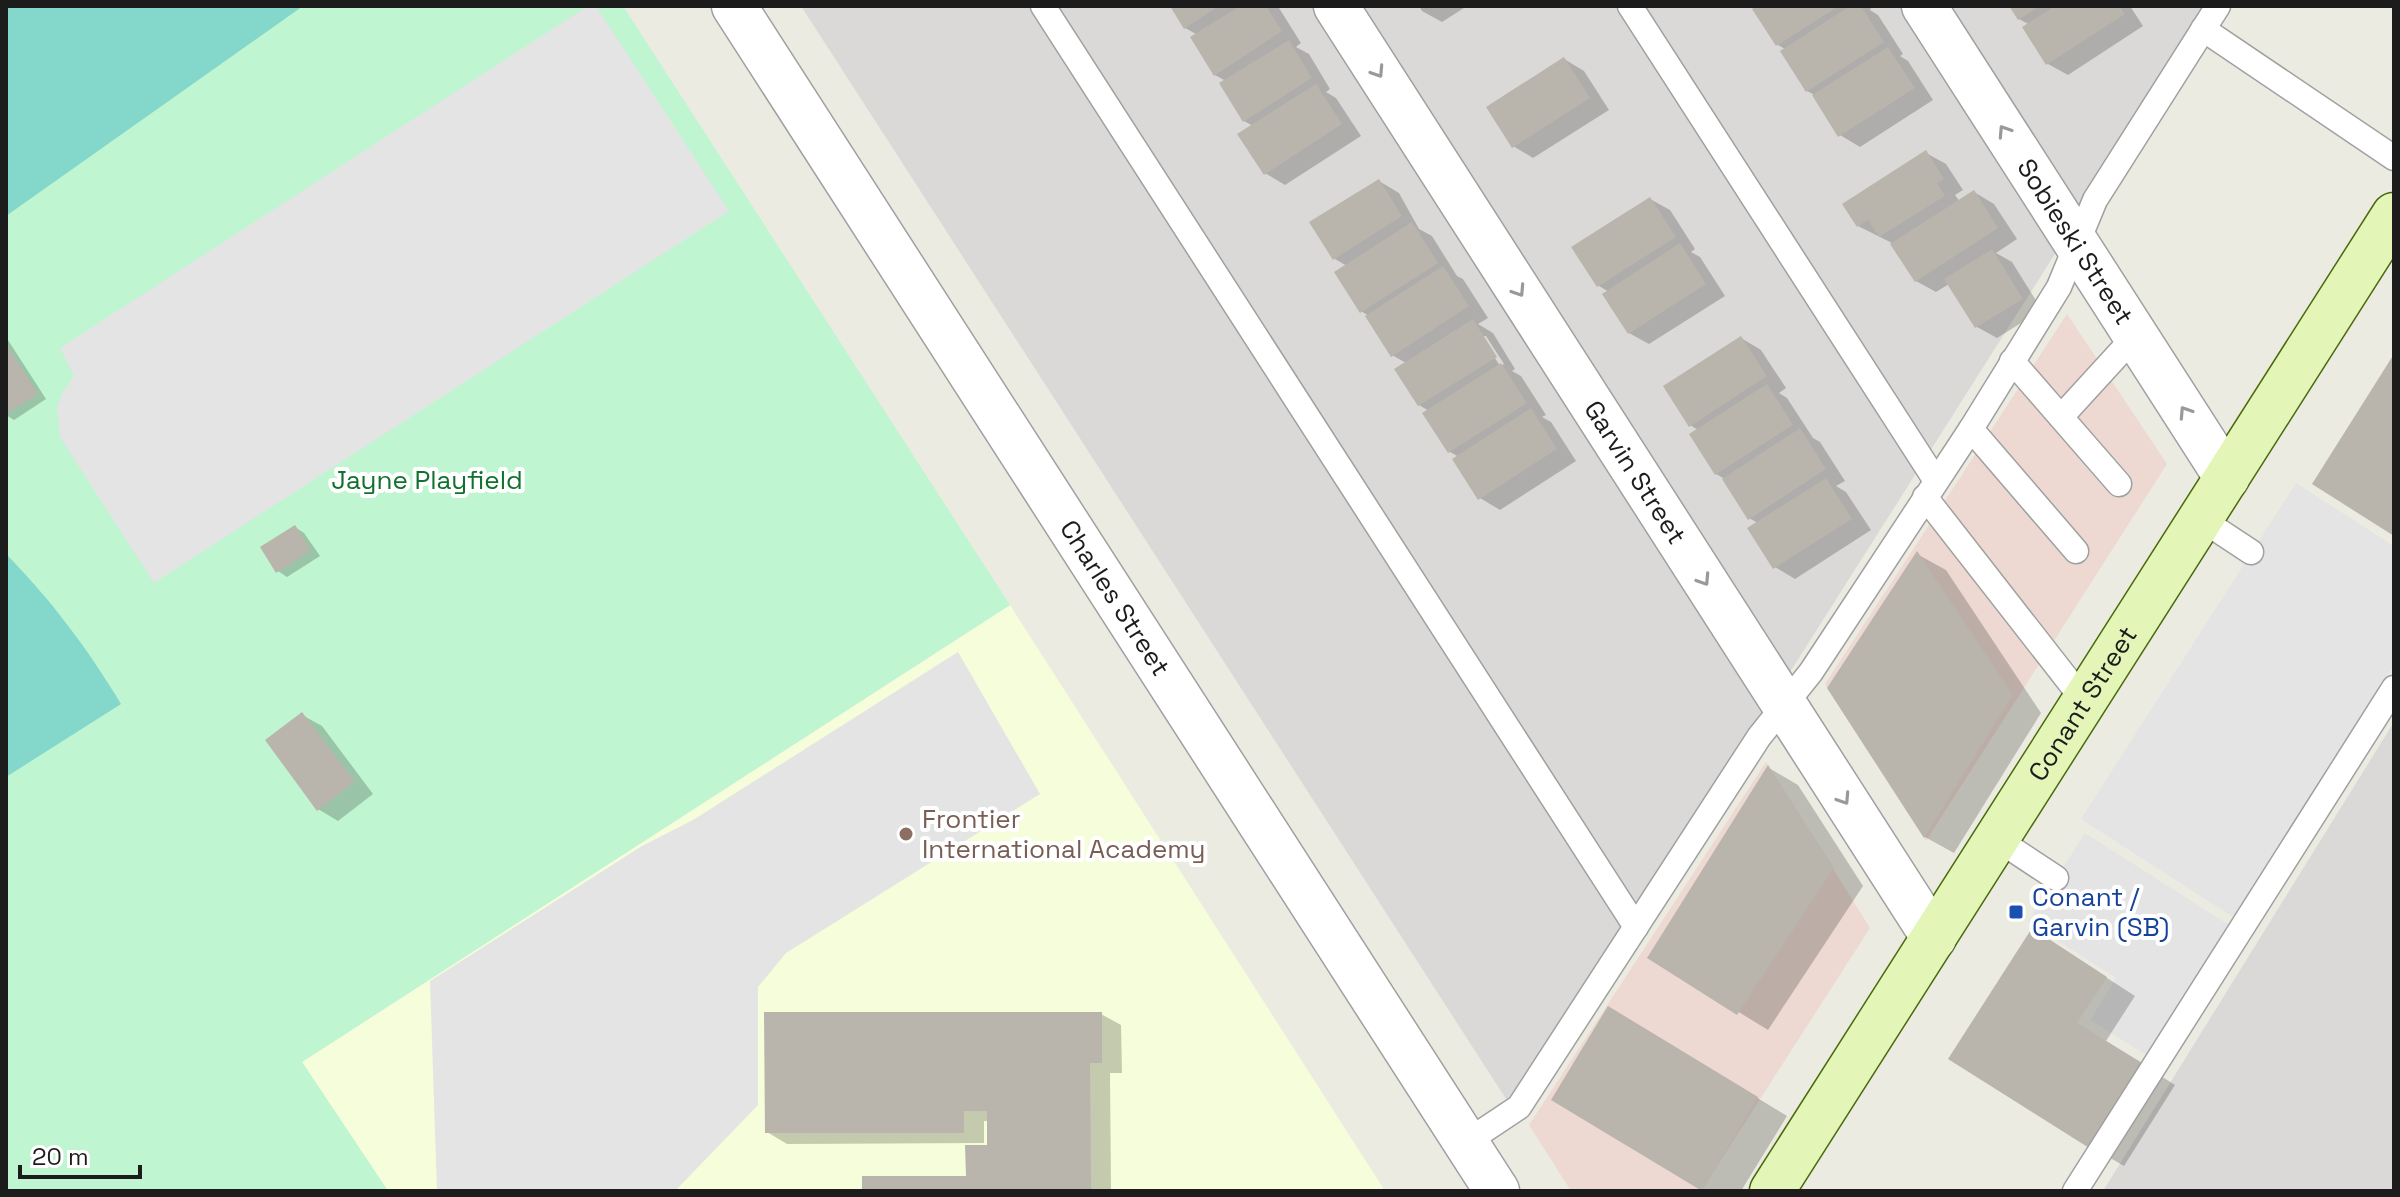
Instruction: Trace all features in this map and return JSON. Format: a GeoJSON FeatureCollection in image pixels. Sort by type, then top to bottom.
{"type":"FeatureCollection","features":[{"type":"Feature","properties":{"kind":"main road","name":"Conant Street"},"geometry":{"type":"LineString","coordinates":[[1772,1191],[2394,215]]}},
{"type":"Feature","properties":{"kind":"street","name":"Charles Street"},"geometry":{"type":"LineString","coordinates":[[734,6],[1497,1191]]}},
{"type":"Feature","properties":{"kind":"street","name":"Garvin Street"},"geometry":{"type":"LineString","coordinates":[[1336,6],[1934,938]]}},
{"type":"Feature","properties":{"kind":"street","name":"Sobieski Street"},"geometry":{"type":"LineString","coordinates":[[1924,6],[2227,478]]}},
{"type":"Feature","properties":{"kind":"lane"},"geometry":{"type":"LineString","coordinates":[[1043,6],[1636,927]]}},
{"type":"Feature","properties":{"kind":"lane"},"geometry":{"type":"LineString","coordinates":[[1630,6],[1930,489],[2085,702]]}},
{"type":"Feature","properties":{"kind":"lane"},"geometry":{"type":"LineString","coordinates":[[1465,1143],[1519,1107],[1759,737],[1811,672],[1971,429],[2059,287],[2095,200],[2218,6]]}},
{"type":"Feature","properties":{"kind":"lane"},"geometry":{"type":"LineString","coordinates":[[2203,29],[2394,158]]}},
{"type":"Feature","properties":{"kind":"lane"},"geometry":{"type":"LineString","coordinates":[[2061,417],[2136,335]]}},
{"type":"Feature","properties":{"kind":"lane"},"geometry":{"type":"LineString","coordinates":[[2012,361],[2119,484]]}},
{"type":"Feature","properties":{"kind":"lane"},"geometry":{"type":"LineString","coordinates":[[1971,429],[2076,551]]}},
{"type":"Feature","properties":{"kind":"lane"},"geometry":{"type":"LineString","coordinates":[[2201,519],[2251,552]]}},
{"type":"Feature","properties":{"kind":"lane"},"geometry":{"type":"LineString","coordinates":[[2075,1191],[2394,688]]}},
{"type":"Feature","properties":{"kind":"lane"},"geometry":{"type":"LineString","coordinates":[[1997,839],[2056,878]]}},
{"type":"Feature","properties":{"kind":"shaded area"},"geometry":{"type":"Polygon","coordinates":[[[6,6],[303,6],[6,216],[6,6]]]}},
{"type":"Feature","properties":{"kind":"shaded area"},"geometry":{"type":"Polygon","coordinates":[[[588,6],[596,6],[729,211],[154,583],[60,437],[57,407],[74,376],[60,348],[588,6]]]}},
{"type":"Feature","properties":{"kind":"shaded area"},"geometry":{"type":"Polygon","coordinates":[[[801,6],[2212,6],[1524,1092],[1508,1102],[801,6]]]}},
{"type":"Feature","properties":{"kind":"shaded area"},"geometry":{"type":"Polygon","coordinates":[[[2067,314],[2167,464],[1926,841],[1825,684],[2067,314]]]}},
{"type":"Feature","properties":{"kind":"shaded area"},"geometry":{"type":"Polygon","coordinates":[[[2296,483],[2394,546],[2394,665],[2233,917],[2081,819],[2296,483]]]}},
{"type":"Feature","properties":{"kind":"shaded area"},"geometry":{"type":"Polygon","coordinates":[[[6,554],[68,626],[121,704],[6,777],[6,554]]]}},
{"type":"Feature","properties":{"kind":"shaded area","name":"Frontier International Academy"},"geometry":{"type":"Polygon","coordinates":[[[1010,605],[1385,1191],[388,1191],[302,1062],[1010,605]]]}},
{"type":"Feature","properties":{"kind":"shaded area"},"geometry":{"type":"Polygon","coordinates":[[[958,652],[1040,794],[786,953],[758,987],[758,1105],[675,1191],[437,1191],[430,981],[642,846],[693,820],[958,652]]]}},
{"type":"Feature","properties":{"kind":"shaded area"},"geometry":{"type":"Polygon","coordinates":[[[2394,722],[2394,1191],[2103,1191],[2394,722]]]}},
{"type":"Feature","properties":{"kind":"shaded area"},"geometry":{"type":"Polygon","coordinates":[[[1766,762],[1870,928],[1701,1191],[1571,1191],[1529,1125],[1766,762]]]}},
{"type":"Feature","properties":{"kind":"shaded area"},"geometry":{"type":"Polygon","coordinates":[[[2085,833],[2229,925],[2146,1055],[2090,1020],[2116,978],[2028,922],[2085,833]]]}},
{"type":"Feature","properties":{"kind":"green space","name":"Jayne Playfield"},"geometry":{"type":"Polygon","coordinates":[[[6,6],[623,6],[1010,605],[302,1062],[388,1191],[6,1191],[6,6]]]}},
{"type":"Feature","properties":{"kind":"building"},"geometry":{"type":"Polygon","coordinates":[[[1170,6],[1219,6],[1184,29],[1170,6]]]}},
{"type":"Feature","properties":{"kind":"building"},"geometry":{"type":"Polygon","coordinates":[[[1240,6],[1266,6],[1282,31],[1214,76],[1190,37],[1240,6]]]}},
{"type":"Feature","properties":{"kind":"building"},"geometry":{"type":"Polygon","coordinates":[[[1756,6],[1839,6],[1776,46],[1752,9],[1756,6]]]}},
{"type":"Feature","properties":{"kind":"building"},"geometry":{"type":"Polygon","coordinates":[[[1850,6],[1861,6],[1884,42],[1806,92],[1780,51],[1850,6]]]}},
{"type":"Feature","properties":{"kind":"building"},"geometry":{"type":"Polygon","coordinates":[[[2009,6],[2040,6],[2018,20],[2009,6]]]}},
{"type":"Feature","properties":{"kind":"building"},"geometry":{"type":"Polygon","coordinates":[[[2055,6],[2119,6],[2125,14],[2046,65],[2022,27],[2055,6]]]}},
{"type":"Feature","properties":{"kind":"building"},"geometry":{"type":"Polygon","coordinates":[[[1289,40],[1312,78],[1243,122],[1219,83],[1289,40]]]}},
{"type":"Feature","properties":{"kind":"building"},"geometry":{"type":"Polygon","coordinates":[[[1888,47],[1915,88],[1838,137],[1812,95],[1888,47]]]}},
{"type":"Feature","properties":{"kind":"building"},"geometry":{"type":"Polygon","coordinates":[[[1564,57],[1590,98],[1512,148],[1486,107],[1564,57]]]}},
{"type":"Feature","properties":{"kind":"building"},"geometry":{"type":"Polygon","coordinates":[[[1316,84],[1342,124],[1264,175],[1237,134],[1316,84]]]}},
{"type":"Feature","properties":{"kind":"building"},"geometry":{"type":"Polygon","coordinates":[[[1926,150],[1944,179],[1937,183],[1945,196],[1879,237],[1868,220],[1857,227],[1842,204],[1926,150]]]}},
{"type":"Feature","properties":{"kind":"building"},"geometry":{"type":"Polygon","coordinates":[[[1379,179],[1402,216],[1333,260],[1309,222],[1379,179]]]}},
{"type":"Feature","properties":{"kind":"building"},"geometry":{"type":"Polygon","coordinates":[[[1974,190],[1998,228],[1915,282],[1890,244],[1974,190]]]}},
{"type":"Feature","properties":{"kind":"building"},"geometry":{"type":"Polygon","coordinates":[[[1650,197],[1676,237],[1597,287],[1571,247],[1650,197]]]}},
{"type":"Feature","properties":{"kind":"building"},"geometry":{"type":"Polygon","coordinates":[[[1412,222],[1438,263],[1360,313],[1334,272],[1412,222]]]}},
{"type":"Feature","properties":{"kind":"building"},"geometry":{"type":"Polygon","coordinates":[[[1680,243],[1706,284],[1628,334],[1602,294],[1680,243]]]}},
{"type":"Feature","properties":{"kind":"building"},"geometry":{"type":"Polygon","coordinates":[[[1992,249],[2023,299],[1975,328],[1944,279],[1992,249]]]}},
{"type":"Feature","properties":{"kind":"building"},"geometry":{"type":"Polygon","coordinates":[[[1443,266],[1469,306],[1391,357],[1365,316],[1443,266]]]}},
{"type":"Feature","properties":{"kind":"building"},"geometry":{"type":"Polygon","coordinates":[[[1473,319],[1497,357],[1418,406],[1394,369],[1473,319]]]}},
{"type":"Feature","properties":{"kind":"building"},"geometry":{"type":"Polygon","coordinates":[[[1741,336],[1767,376],[1689,427],[1663,386],[1741,336]]]}},
{"type":"Feature","properties":{"kind":"building"},"geometry":{"type":"Polygon","coordinates":[[[6,344],[38,394],[6,414],[6,344]]]}},
{"type":"Feature","properties":{"kind":"building"},"geometry":{"type":"Polygon","coordinates":[[[2394,354],[2394,536],[2312,484],[2394,354]]]}},
{"type":"Feature","properties":{"kind":"building"},"geometry":{"type":"Polygon","coordinates":[[[1501,363],[1527,403],[1448,453],[1422,413],[1501,363]]]}},
{"type":"Feature","properties":{"kind":"building"},"geometry":{"type":"Polygon","coordinates":[[[1767,384],[1793,425],[1715,475],[1689,434],[1767,384]]]}},
{"type":"Feature","properties":{"kind":"building"},"geometry":{"type":"Polygon","coordinates":[[[1531,408],[1557,449],[1478,500],[1452,459],[1531,408]]]}},
{"type":"Feature","properties":{"kind":"building"},"geometry":{"type":"Polygon","coordinates":[[[1800,428],[1826,469],[1748,520],[1722,479],[1800,428]]]}},
{"type":"Feature","properties":{"kind":"building"},"geometry":{"type":"Polygon","coordinates":[[[1826,478],[1852,519],[1773,569],[1747,528],[1826,478]]]}},
{"type":"Feature","properties":{"kind":"building"},"geometry":{"type":"Polygon","coordinates":[[[295,525],[311,550],[276,573],[260,547],[295,525]]]}},
{"type":"Feature","properties":{"kind":"building"},"geometry":{"type":"Polygon","coordinates":[[[1917,551],[2013,695],[1924,838],[1827,688],[1917,551]]]}},
{"type":"Feature","properties":{"kind":"building"},"geometry":{"type":"Polygon","coordinates":[[[302,712],[355,782],[317,811],[265,740],[302,712]]]}},
{"type":"Feature","properties":{"kind":"building"},"geometry":{"type":"Polygon","coordinates":[[[1768,765],[1834,868],[1737,1015],[1647,958],[1768,765]]]}},
{"type":"Feature","properties":{"kind":"building"},"geometry":{"type":"Polygon","coordinates":[[[2032,928],[2107,977],[2077,1023],[2147,1066],[2094,1151],[1948,1059],[2032,928]]]}},
{"type":"Feature","properties":{"kind":"building"},"geometry":{"type":"Polygon","coordinates":[[[1608,1006],[1758,1097],[1702,1191],[1551,1100],[1608,1006]]]}},
{"type":"Feature","properties":{"kind":"building"},"geometry":{"type":"Polygon","coordinates":[[[764,1012],[1102,1012],[1102,1063],[1090,1063],[1091,1191],[862,1191],[862,1176],[966,1176],[965,1145],[987,1145],[987,1111],[964,1111],[964,1133],[765,1133],[764,1012]]]}},
{"type":"Feature","properties":{"kind":"place","name":"Frontier International Academy"},"geometry":{"type":"Point","coordinates":[906,834]}},
{"type":"Feature","properties":{"kind":"place","name":"Conant / Garvin (SB)"},"geometry":{"type":"Point","coordinates":[2016,912]}}]}
